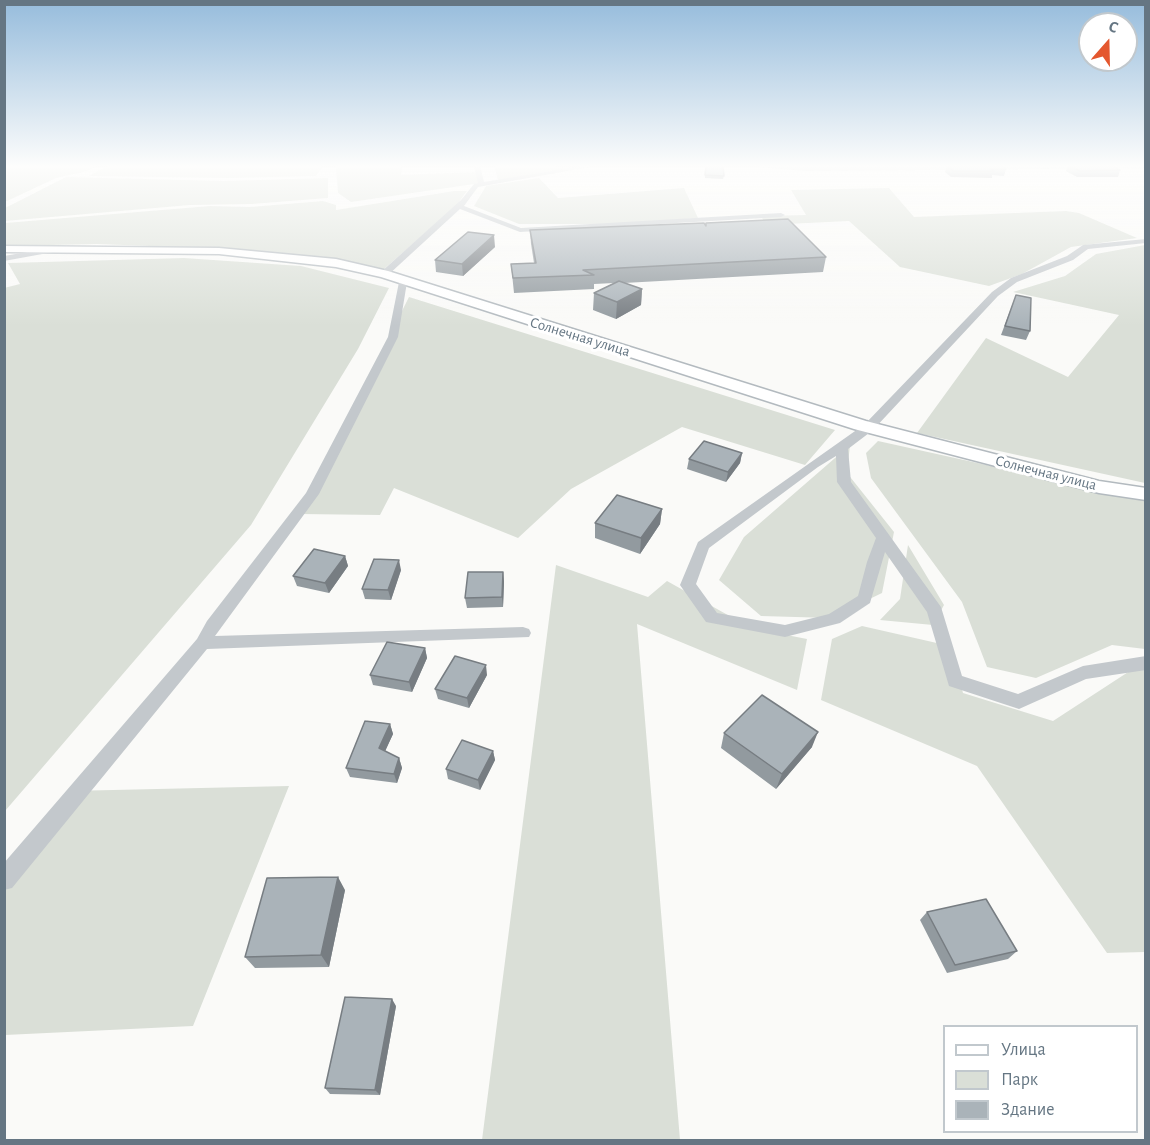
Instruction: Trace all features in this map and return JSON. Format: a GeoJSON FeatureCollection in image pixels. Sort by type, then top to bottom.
{"type":"FeatureCollection","features":[{"type":"Feature","properties":{"kind":"street"},"geometry":{"type":"LineString","coordinates":[[384,274],[444,219]]}},
{"type":"Feature","properties":{"kind":"street"},"geometry":{"type":"LineString","coordinates":[[493,219],[520,230],[704,219]]}},
{"type":"Feature","properties":{"kind":"street"},"geometry":{"type":"LineString","coordinates":[[884,537],[874,562],[865,599],[834,619],[785,631],[712,618],[688,585],[703,545],[814,464],[842,448],[868,428],[995,294],[1014,280],[1070,258],[1086,248],[1146,241]]}},
{"type":"Feature","properties":{"kind":"street","name":"Солнечная улица"},"geometry":{"type":"LineString","coordinates":[[4,249],[219,251],[336,263],[384,274],[403,282],[868,428],[1099,487],[1146,494]]}},
{"type":"Feature","properties":{"kind":"street"},"geometry":{"type":"LineString","coordinates":[[4,259],[56,249]]}},
{"type":"Feature","properties":{"kind":"street"},"geometry":{"type":"LineString","coordinates":[[4,880],[203,643],[213,625],[312,494],[393,337],[403,282]]}},
{"type":"Feature","properties":{"kind":"street"},"geometry":{"type":"LineString","coordinates":[[842,448],[844,482],[935,611],[955,681],[1019,702],[1083,673],[1146,663]]}},
{"type":"Feature","properties":{"kind":"street"},"geometry":{"type":"LineString","coordinates":[[203,643],[523,633]]}},
{"type":"Feature","properties":{"kind":"green space"},"geometry":{"type":"Polygon","coordinates":[[[48,219],[441,219],[384,269],[326,257],[229,249],[97,244],[5,246],[5,223],[48,219]]]}},
{"type":"Feature","properties":{"kind":"green space"},"geometry":{"type":"Polygon","coordinates":[[[508,219],[678,219],[615,224],[519,224],[508,219]]]}},
{"type":"Feature","properties":{"kind":"green space"},"geometry":{"type":"Polygon","coordinates":[[[763,219],[1094,219],[1137,238],[1071,247],[1022,274],[989,286],[900,267],[849,221],[766,225],[763,219]]]}},
{"type":"Feature","properties":{"kind":"green space"},"geometry":{"type":"Polygon","coordinates":[[[1145,245],[1145,483],[917,433],[986,338],[1068,377],[1119,315],[1013,292],[1065,276],[1096,254],[1145,245]]]}},
{"type":"Feature","properties":{"kind":"green space"},"geometry":{"type":"Polygon","coordinates":[[[184,258],[301,266],[389,288],[358,349],[251,525],[5,811],[4,288],[20,284],[8,263],[184,258]]]}},
{"type":"Feature","properties":{"kind":"green space"},"geometry":{"type":"Polygon","coordinates":[[[409,297],[835,430],[805,465],[682,427],[571,489],[518,538],[394,488],[380,515],[300,514],[409,297]]]}},
{"type":"Feature","properties":{"kind":"green space"},"geometry":{"type":"Polygon","coordinates":[[[878,441],[1145,500],[1145,649],[1112,645],[1036,678],[987,667],[962,602],[871,478],[866,453],[878,441]]]}},
{"type":"Feature","properties":{"kind":"green space"},"geometry":{"type":"Polygon","coordinates":[[[850,445],[847,473],[894,532],[882,593],[830,618],[761,616],[719,580],[744,537],[850,445]]]}},
{"type":"Feature","properties":{"kind":"green space"},"geometry":{"type":"Polygon","coordinates":[[[908,545],[944,605],[933,625],[880,620],[900,599],[908,545]]]}},
{"type":"Feature","properties":{"kind":"green space"},"geometry":{"type":"Polygon","coordinates":[[[556,565],[648,597],[667,581],[751,628],[807,639],[797,690],[637,624],[680,1140],[482,1140],[556,565]]]}},
{"type":"Feature","properties":{"kind":"green space"},"geometry":{"type":"Polygon","coordinates":[[[862,626],[950,646],[963,693],[1053,721],[1142,663],[1145,664],[1145,952],[1107,953],[977,766],[821,700],[832,639],[862,626]]]}},
{"type":"Feature","properties":{"kind":"green space"},"geometry":{"type":"Polygon","coordinates":[[[289,786],[193,1026],[5,1035],[4,870],[69,791],[289,786]]]}},
{"type":"Feature","properties":{"kind":"building"},"geometry":{"type":"Polygon","coordinates":[[[788,219],[826,257],[583,270],[594,275],[513,278],[511,264],[536,263],[530,230],[704,223],[706,226],[706,223],[788,219]]]}},
{"type":"Feature","properties":{"kind":"building"},"geometry":{"type":"Polygon","coordinates":[[[468,232],[494,235],[462,264],[435,260],[468,232]]]}},
{"type":"Feature","properties":{"kind":"building"},"geometry":{"type":"Polygon","coordinates":[[[619,281],[642,289],[617,302],[594,293],[619,281]]]}},
{"type":"Feature","properties":{"kind":"building"},"geometry":{"type":"Polygon","coordinates":[[[1016,295],[1031,298],[1030,331],[1005,326],[1016,295]]]}},
{"type":"Feature","properties":{"kind":"building"},"geometry":{"type":"Polygon","coordinates":[[[704,441],[742,453],[728,472],[689,459],[704,441]]]}},
{"type":"Feature","properties":{"kind":"building"},"geometry":{"type":"Polygon","coordinates":[[[617,495],[662,509],[641,538],[595,523],[617,495]]]}},
{"type":"Feature","properties":{"kind":"building"},"geometry":{"type":"Polygon","coordinates":[[[314,549],[345,556],[325,583],[293,576],[314,549]]]}},
{"type":"Feature","properties":{"kind":"building"},"geometry":{"type":"Polygon","coordinates":[[[374,559],[399,560],[388,590],[362,589],[374,559]]]}},
{"type":"Feature","properties":{"kind":"building"},"geometry":{"type":"Polygon","coordinates":[[[468,572],[503,572],[502,597],[465,598],[468,572]]]}},
{"type":"Feature","properties":{"kind":"building"},"geometry":{"type":"Polygon","coordinates":[[[387,642],[425,648],[409,682],[370,675],[387,642]]]}},
{"type":"Feature","properties":{"kind":"building"},"geometry":{"type":"Polygon","coordinates":[[[455,656],[486,665],[467,698],[435,689],[455,656]]]}},
{"type":"Feature","properties":{"kind":"building"},"geometry":{"type":"Polygon","coordinates":[[[762,695],[818,732],[782,774],[724,733],[762,695]]]}},
{"type":"Feature","properties":{"kind":"building"},"geometry":{"type":"Polygon","coordinates":[[[365,721],[390,724],[379,748],[399,758],[394,774],[346,768],[365,721]]]}},
{"type":"Feature","properties":{"kind":"building"},"geometry":{"type":"Polygon","coordinates":[[[462,740],[493,751],[478,780],[446,769],[462,740]]]}},
{"type":"Feature","properties":{"kind":"building"},"geometry":{"type":"Polygon","coordinates":[[[338,877],[321,955],[245,957],[267,878],[338,877]]]}},
{"type":"Feature","properties":{"kind":"building"},"geometry":{"type":"Polygon","coordinates":[[[986,899],[1017,951],[955,965],[927,912],[986,899]]]}},
{"type":"Feature","properties":{"kind":"building"},"geometry":{"type":"Polygon","coordinates":[[[345,997],[392,999],[375,1090],[325,1088],[345,997]]]}}]}
